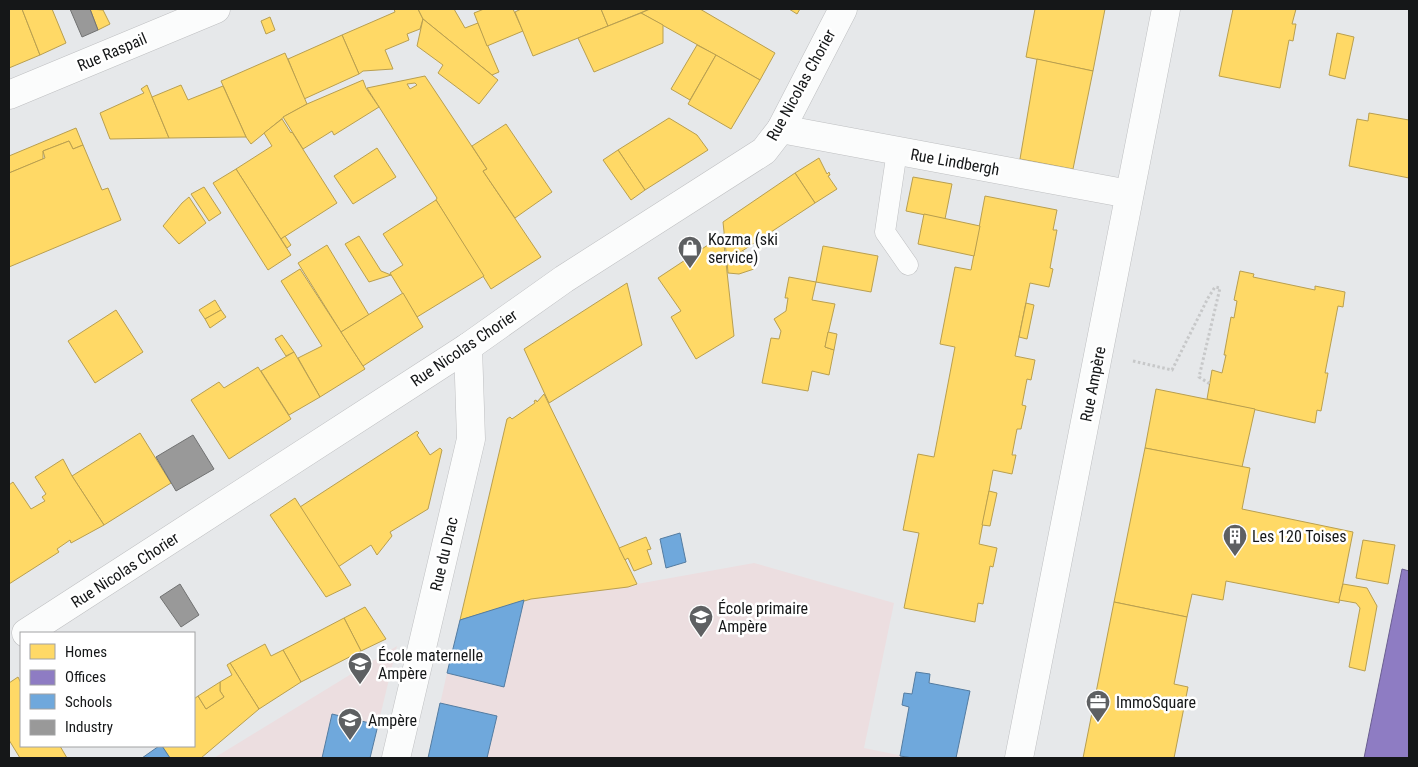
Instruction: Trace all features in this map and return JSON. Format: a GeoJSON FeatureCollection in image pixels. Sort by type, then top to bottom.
{"type":"FeatureCollection","features":[{"type":"Feature","properties":{"kind":"street","name":"Rue Raspail"},"geometry":{"type":"LineString","coordinates":[[9,95],[216,9]]}},
{"type":"Feature","properties":{"kind":"street","name":"Rue Nicolas Chorier"},"geometry":{"type":"LineString","coordinates":[[28,632],[468,347],[564,279],[764,151],[781,128],[843,9]]}},
{"type":"Feature","properties":{"kind":"street","name":"Rue Ampère"},"geometry":{"type":"LineString","coordinates":[[1019,758],[1166,9]]}},
{"type":"Feature","properties":{"kind":"street","name":"Rue Lindbergh"},"geometry":{"type":"LineString","coordinates":[[781,128],[1130,194]]}},
{"type":"Feature","properties":{"kind":"street","name":"Rue du Drac"},"geometry":{"type":"LineString","coordinates":[[396,758],[471,439],[468,347]]}},
{"type":"Feature","properties":{"kind":"street"},"geometry":{"type":"LineString","coordinates":[[9,645],[20,638]]}},
{"type":"Feature","properties":{"kind":"lane"},"geometry":{"type":"LineString","coordinates":[[898,151],[885,232],[908,265]]}},
{"type":"Feature","properties":{"kind":"path"},"geometry":{"type":"LineString","coordinates":[[1099,354],[1172,370],[1208,298],[1215,287],[1220,288],[1199,377],[1210,384]]}},
{"type":"Feature","properties":{"kind":"shaded area","name":"École primaire Ampère"},"geometry":{"type":"Polygon","coordinates":[[[754,563],[894,603],[864,748],[913,758],[428,758],[447,673],[504,686],[524,600],[637,584],[754,563]]]}},
{"type":"Feature","properties":{"kind":"shaded area","name":"École maternelle Ampère"},"geometry":{"type":"Polygon","coordinates":[[[397,646],[370,758],[214,758],[397,646]]]}},
{"type":"Feature","properties":{"kind":"building: Homes"},"geometry":{"type":"Polygon","coordinates":[[[9,9],[22,9],[40,55],[9,68],[9,9]]]}},
{"type":"Feature","properties":{"kind":"building: Homes"},"geometry":{"type":"Polygon","coordinates":[[[22,9],[52,9],[66,43],[40,55],[22,9]]]}},
{"type":"Feature","properties":{"kind":"building: Homes"},"geometry":{"type":"Polygon","coordinates":[[[90,9],[103,10],[110,24],[98,30],[90,9]]]}},
{"type":"Feature","properties":{"kind":"building: Homes"},"geometry":{"type":"Polygon","coordinates":[[[394,9],[418,9],[423,19],[420,29],[407,34],[409,40],[385,50],[393,69],[363,71],[359,74],[342,35],[395,12],[394,9]]]}},
{"type":"Feature","properties":{"kind":"building: Homes"},"geometry":{"type":"Polygon","coordinates":[[[418,9],[454,9],[465,28],[478,23],[499,72],[492,75],[423,19],[418,9]]]}},
{"type":"Feature","properties":{"kind":"building: Homes"},"geometry":{"type":"Polygon","coordinates":[[[484,9],[513,9],[523,31],[487,46],[474,13],[484,9]]]}},
{"type":"Feature","properties":{"kind":"building: Homes"},"geometry":{"type":"Polygon","coordinates":[[[521,9],[601,9],[608,26],[533,56],[515,12],[521,9]]]}},
{"type":"Feature","properties":{"kind":"building: Homes"},"geometry":{"type":"Polygon","coordinates":[[[601,9],[650,9],[608,26],[601,9]]]}},
{"type":"Feature","properties":{"kind":"building: Homes"},"geometry":{"type":"Polygon","coordinates":[[[650,9],[700,9],[775,53],[760,80],[641,13],[650,9]]]}},
{"type":"Feature","properties":{"kind":"building: Homes"},"geometry":{"type":"Polygon","coordinates":[[[789,9],[800,9],[797,14],[789,9]]]}},
{"type":"Feature","properties":{"kind":"building: Homes"},"geometry":{"type":"Polygon","coordinates":[[[1035,9],[1105,9],[1093,71],[1026,57],[1035,9]]]}},
{"type":"Feature","properties":{"kind":"building: Homes"},"geometry":{"type":"Polygon","coordinates":[[[1233,9],[1296,9],[1292,24],[1296,24],[1293,41],[1289,40],[1280,88],[1219,76],[1233,9]]]}},
{"type":"Feature","properties":{"kind":"building: Homes"},"geometry":{"type":"Polygon","coordinates":[[[641,13],[663,25],[663,43],[594,72],[578,38],[641,13]]]}},
{"type":"Feature","properties":{"kind":"building: Homes"},"geometry":{"type":"Polygon","coordinates":[[[270,17],[275,30],[266,34],[261,21],[270,17]]]}},
{"type":"Feature","properties":{"kind":"building: Homes"},"geometry":{"type":"Polygon","coordinates":[[[423,19],[498,80],[479,104],[438,73],[443,65],[417,46],[423,19]]]}},
{"type":"Feature","properties":{"kind":"building: Homes"},"geometry":{"type":"Polygon","coordinates":[[[1337,33],[1354,37],[1345,79],[1329,75],[1337,33]]]}},
{"type":"Feature","properties":{"kind":"building: Homes"},"geometry":{"type":"Polygon","coordinates":[[[342,35],[359,74],[304,99],[288,59],[342,35]]]}},
{"type":"Feature","properties":{"kind":"building: Homes"},"geometry":{"type":"Polygon","coordinates":[[[697,45],[716,55],[690,100],[671,89],[697,45]]]}},
{"type":"Feature","properties":{"kind":"building: Homes"},"geometry":{"type":"Polygon","coordinates":[[[285,53],[307,104],[285,116],[251,144],[246,137],[221,81],[285,53]]]}},
{"type":"Feature","properties":{"kind":"building: Homes"},"geometry":{"type":"Polygon","coordinates":[[[716,55],[760,80],[731,129],[688,104],[716,55]]]}},
{"type":"Feature","properties":{"kind":"building: Homes"},"geometry":{"type":"Polygon","coordinates":[[[1037,59],[1093,71],[1073,169],[1020,159],[1037,59]]]}},
{"type":"Feature","properties":{"kind":"building: Homes"},"geometry":{"type":"Polygon","coordinates":[[[425,76],[487,169],[483,171],[541,257],[491,289],[436,200],[437,198],[367,88],[425,76]],[[415,83],[407,84],[410,89],[417,85],[415,83]]]}},
{"type":"Feature","properties":{"kind":"building: Homes"},"geometry":{"type":"Polygon","coordinates":[[[363,80],[379,107],[334,135],[332,131],[303,149],[283,117],[307,104],[363,80]]]}},
{"type":"Feature","properties":{"kind":"building: Homes"},"geometry":{"type":"Polygon","coordinates":[[[147,85],[169,138],[110,139],[100,113],[144,93],[141,89],[147,85]]]}},
{"type":"Feature","properties":{"kind":"building: Homes"},"geometry":{"type":"Polygon","coordinates":[[[181,85],[188,100],[223,86],[246,137],[169,138],[152,97],[181,85]]]}},
{"type":"Feature","properties":{"kind":"building: Homes"},"geometry":{"type":"Polygon","coordinates":[[[1369,113],[1409,120],[1409,178],[1349,166],[1357,119],[1368,121],[1369,113]]]}},
{"type":"Feature","properties":{"kind":"building: Homes"},"geometry":{"type":"Polygon","coordinates":[[[669,118],[697,135],[708,150],[645,190],[618,150],[669,118]]]}},
{"type":"Feature","properties":{"kind":"building: Homes"},"geometry":{"type":"Polygon","coordinates":[[[282,119],[337,203],[281,239],[236,169],[272,146],[264,133],[282,119]]]}},
{"type":"Feature","properties":{"kind":"building: Homes"},"geometry":{"type":"Polygon","coordinates":[[[506,124],[552,192],[515,218],[483,171],[487,169],[472,146],[506,124]]]}},
{"type":"Feature","properties":{"kind":"building: Homes"},"geometry":{"type":"Polygon","coordinates":[[[76,128],[83,145],[73,149],[69,141],[43,151],[43,159],[9,173],[9,156],[76,128]]]}},
{"type":"Feature","properties":{"kind":"building: Homes"},"geometry":{"type":"Polygon","coordinates":[[[69,141],[73,149],[83,145],[102,190],[108,188],[121,220],[9,267],[9,173],[45,158],[43,151],[69,141]]]}},
{"type":"Feature","properties":{"kind":"building: Homes"},"geometry":{"type":"Polygon","coordinates":[[[377,148],[396,177],[353,204],[334,176],[377,148]]]}},
{"type":"Feature","properties":{"kind":"building: Homes"},"geometry":{"type":"Polygon","coordinates":[[[618,150],[645,190],[631,200],[603,160],[618,150]]]}},
{"type":"Feature","properties":{"kind":"building: Homes"},"geometry":{"type":"Polygon","coordinates":[[[819,158],[827,174],[829,172],[830,175],[828,176],[837,189],[815,203],[795,173],[819,158]]]}},
{"type":"Feature","properties":{"kind":"building: Homes"},"geometry":{"type":"Polygon","coordinates":[[[236,169],[291,255],[268,270],[213,183],[236,169]]]}},
{"type":"Feature","properties":{"kind":"building: Homes"},"geometry":{"type":"Polygon","coordinates":[[[795,173],[815,203],[727,261],[723,222],[795,173]]]}},
{"type":"Feature","properties":{"kind":"building: Homes"},"geometry":{"type":"Polygon","coordinates":[[[913,177],[952,184],[945,219],[906,211],[913,177]]]}},
{"type":"Feature","properties":{"kind":"building: Homes"},"geometry":{"type":"Polygon","coordinates":[[[204,187],[221,213],[209,221],[191,194],[204,187]]]}},
{"type":"Feature","properties":{"kind":"building: Homes"},"geometry":{"type":"Polygon","coordinates":[[[985,196],[1057,210],[1053,230],[1057,230],[1050,268],[1053,269],[1049,287],[1030,283],[1015,356],[1035,360],[1031,380],[1027,379],[1022,405],[1026,406],[1021,429],[1017,429],[1012,455],[1016,455],[1012,474],[993,470],[979,544],[997,548],[993,567],[990,566],[983,604],[978,603],[975,622],[904,608],[919,533],[903,530],[918,454],[934,457],[955,347],[940,344],[955,267],[971,270],[985,196]]]}},
{"type":"Feature","properties":{"kind":"building: Homes"},"geometry":{"type":"Polygon","coordinates":[[[189,197],[206,223],[179,244],[163,226],[189,197]]]}},
{"type":"Feature","properties":{"kind":"building: Homes"},"geometry":{"type":"Polygon","coordinates":[[[436,200],[484,276],[417,317],[390,273],[403,265],[383,234],[436,200]]]}},
{"type":"Feature","properties":{"kind":"building: Homes"},"geometry":{"type":"Polygon","coordinates":[[[924,214],[980,226],[974,256],[918,244],[924,214]]]}},
{"type":"Feature","properties":{"kind":"building: Homes"},"geometry":{"type":"Polygon","coordinates":[[[723,235],[734,336],[696,359],[671,317],[681,311],[658,278],[723,235]]]}},
{"type":"Feature","properties":{"kind":"building: Homes"},"geometry":{"type":"Polygon","coordinates":[[[285,236],[291,245],[287,248],[281,239],[285,236]]]}},
{"type":"Feature","properties":{"kind":"building: Homes"},"geometry":{"type":"Polygon","coordinates":[[[359,236],[381,271],[391,275],[369,282],[345,244],[359,236]]]}},
{"type":"Feature","properties":{"kind":"building: Homes"},"geometry":{"type":"Polygon","coordinates":[[[327,245],[369,315],[341,332],[298,263],[327,245]]]}},
{"type":"Feature","properties":{"kind":"building: Homes"},"geometry":{"type":"Polygon","coordinates":[[[823,246],[878,256],[871,292],[816,282],[823,246]]]}},
{"type":"Feature","properties":{"kind":"building: Homes"},"geometry":{"type":"Polygon","coordinates":[[[743,251],[754,269],[739,274],[728,273],[727,261],[743,251]]]}},
{"type":"Feature","properties":{"kind":"building: Homes"},"geometry":{"type":"Polygon","coordinates":[[[300,269],[365,369],[320,397],[298,358],[322,346],[281,281],[300,269]]]}},
{"type":"Feature","properties":{"kind":"building: Homes"},"geometry":{"type":"Polygon","coordinates":[[[1240,271],[1254,274],[1253,277],[1315,290],[1315,286],[1345,292],[1343,307],[1338,306],[1325,373],[1328,373],[1321,411],[1317,410],[1315,423],[1207,399],[1212,370],[1222,373],[1231,317],[1234,318],[1237,301],[1234,300],[1240,271]]]}},
{"type":"Feature","properties":{"kind":"building: Homes"},"geometry":{"type":"Polygon","coordinates":[[[789,277],[816,282],[812,300],[835,304],[825,347],[834,350],[829,375],[812,371],[808,391],[762,383],[771,338],[779,339],[781,331],[774,319],[786,311],[788,298],[785,298],[789,277]]]}},
{"type":"Feature","properties":{"kind":"building: Homes"},"geometry":{"type":"Polygon","coordinates":[[[627,283],[642,345],[549,403],[524,349],[627,283]]]}},
{"type":"Feature","properties":{"kind":"building: Homes"},"geometry":{"type":"Polygon","coordinates":[[[403,293],[423,327],[363,366],[341,332],[403,293]]]}},
{"type":"Feature","properties":{"kind":"building: Homes"},"geometry":{"type":"Polygon","coordinates":[[[215,300],[221,310],[205,319],[199,310],[215,300]]]}},
{"type":"Feature","properties":{"kind":"building: Homes"},"geometry":{"type":"Polygon","coordinates":[[[1026,303],[1034,305],[1027,339],[1019,337],[1026,303]]]}},
{"type":"Feature","properties":{"kind":"building: Homes"},"geometry":{"type":"Polygon","coordinates":[[[116,310],[143,352],[95,383],[68,341],[116,310]]]}},
{"type":"Feature","properties":{"kind":"building: Homes"},"geometry":{"type":"Polygon","coordinates":[[[221,310],[226,317],[210,328],[205,319],[221,310]]]}},
{"type":"Feature","properties":{"kind":"building: Homes"},"geometry":{"type":"Polygon","coordinates":[[[828,332],[837,334],[834,350],[825,347],[828,332]]]}},
{"type":"Feature","properties":{"kind":"building: Homes"},"geometry":{"type":"Polygon","coordinates":[[[282,335],[294,352],[286,356],[275,339],[282,335]]]}},
{"type":"Feature","properties":{"kind":"building: Homes"},"geometry":{"type":"Polygon","coordinates":[[[294,352],[320,397],[289,415],[261,371],[294,352]]]}},
{"type":"Feature","properties":{"kind":"building: Homes"},"geometry":{"type":"Polygon","coordinates":[[[258,367],[291,419],[229,459],[191,400],[219,382],[224,388],[258,367]]]}},
{"type":"Feature","properties":{"kind":"building: Homes"},"geometry":{"type":"Polygon","coordinates":[[[1156,389],[1255,409],[1242,467],[1145,448],[1156,389]]]}},
{"type":"Feature","properties":{"kind":"building: Homes"},"geometry":{"type":"Polygon","coordinates":[[[544,394],[637,584],[628,587],[531,599],[460,620],[507,419],[510,417],[512,419],[535,403],[534,401],[536,400],[537,402],[544,394]]]}},
{"type":"Feature","properties":{"kind":"building: Homes"},"geometry":{"type":"Polygon","coordinates":[[[417,431],[419,433],[417,435],[430,455],[440,448],[442,450],[428,509],[390,532],[392,536],[377,555],[371,545],[338,567],[300,507],[417,431]]]}},
{"type":"Feature","properties":{"kind":"building: Homes"},"geometry":{"type":"Polygon","coordinates":[[[140,433],[171,483],[104,525],[72,476],[140,433]]]}},
{"type":"Feature","properties":{"kind":"building: Homes","name":"Les 120 Toises"},"geometry":{"type":"Polygon","coordinates":[[[1145,448],[1250,468],[1242,509],[1353,532],[1339,603],[1226,581],[1223,600],[1192,594],[1187,617],[1114,602],[1145,448]]]}},
{"type":"Feature","properties":{"kind":"building: Homes"},"geometry":{"type":"Polygon","coordinates":[[[63,459],[104,525],[71,543],[70,540],[57,549],[59,552],[9,584],[9,485],[13,482],[31,509],[45,501],[42,497],[46,494],[35,477],[63,459]]]}},
{"type":"Feature","properties":{"kind":"building: Homes"},"geometry":{"type":"Polygon","coordinates":[[[989,491],[997,493],[990,526],[982,525],[989,491]]]}},
{"type":"Feature","properties":{"kind":"building: Homes"},"geometry":{"type":"Polygon","coordinates":[[[295,498],[351,585],[326,597],[270,515],[295,498]]]}},
{"type":"Feature","properties":{"kind":"building: Homes"},"geometry":{"type":"Polygon","coordinates":[[[646,537],[651,549],[647,550],[652,564],[634,571],[628,558],[625,560],[619,548],[646,537]]]}},
{"type":"Feature","properties":{"kind":"building: Homes"},"geometry":{"type":"Polygon","coordinates":[[[1363,540],[1395,545],[1388,584],[1356,578],[1363,540]]]}},
{"type":"Feature","properties":{"kind":"building: Homes"},"geometry":{"type":"Polygon","coordinates":[[[1343,584],[1367,588],[1377,606],[1365,671],[1349,667],[1360,608],[1356,603],[1339,600],[1343,584]]]}},
{"type":"Feature","properties":{"kind":"building: Homes"},"geometry":{"type":"Polygon","coordinates":[[[1114,602],[1187,617],[1174,684],[1188,687],[1174,758],[1083,758],[1114,602]]]}},
{"type":"Feature","properties":{"kind":"building: Homes"},"geometry":{"type":"Polygon","coordinates":[[[365,607],[386,639],[361,651],[344,618],[365,607]]]}},
{"type":"Feature","properties":{"kind":"building: Homes"},"geometry":{"type":"Polygon","coordinates":[[[344,618],[361,651],[301,682],[283,650],[344,618]]]}},
{"type":"Feature","properties":{"kind":"building: Homes"},"geometry":{"type":"Polygon","coordinates":[[[265,644],[271,656],[283,650],[301,682],[259,709],[230,663],[265,644]]]}},
{"type":"Feature","properties":{"kind":"building: Homes"},"geometry":{"type":"Polygon","coordinates":[[[230,663],[259,709],[201,758],[170,758],[163,747],[195,747],[195,698],[198,696],[206,709],[224,697],[220,691],[220,682],[232,675],[227,665],[230,663]]]}},
{"type":"Feature","properties":{"kind":"building: Homes"},"geometry":{"type":"Polygon","coordinates":[[[18,677],[20,681],[20,747],[61,747],[67,758],[20,758],[9,740],[9,683],[18,677]]]}},
{"type":"Feature","properties":{"kind":"building: Homes"},"geometry":{"type":"Polygon","coordinates":[[[220,682],[220,691],[224,697],[206,709],[198,696],[220,682]]]}},
{"type":"Feature","properties":{"kind":"building: Offices"},"geometry":{"type":"Polygon","coordinates":[[[1402,569],[1409,571],[1409,758],[1364,758],[1402,569]]]}},
{"type":"Feature","properties":{"kind":"building: Schools"},"geometry":{"type":"Polygon","coordinates":[[[680,533],[686,562],[666,568],[660,539],[680,533]]]}},
{"type":"Feature","properties":{"kind":"building: Schools"},"geometry":{"type":"Polygon","coordinates":[[[524,600],[504,687],[447,673],[460,620],[524,600]]]}},
{"type":"Feature","properties":{"kind":"building: Schools"},"geometry":{"type":"Polygon","coordinates":[[[916,672],[930,674],[929,683],[970,691],[956,758],[913,758],[900,756],[909,707],[902,705],[904,693],[912,694],[916,672]]]}},
{"type":"Feature","properties":{"kind":"building: Schools"},"geometry":{"type":"Polygon","coordinates":[[[440,703],[497,716],[487,758],[428,758],[440,703]]]}},
{"type":"Feature","properties":{"kind":"building: Schools","name":"Ampère"},"geometry":{"type":"Polygon","coordinates":[[[332,714],[378,725],[370,758],[322,758],[332,714]]]}},
{"type":"Feature","properties":{"kind":"building: Schools"},"geometry":{"type":"Polygon","coordinates":[[[158,747],[163,747],[170,758],[142,758],[158,747]]]}},
{"type":"Feature","properties":{"kind":"building: Industry"},"geometry":{"type":"Polygon","coordinates":[[[70,9],[90,9],[98,30],[82,37],[70,9]]]}},
{"type":"Feature","properties":{"kind":"building: Industry"},"geometry":{"type":"Polygon","coordinates":[[[193,435],[214,469],[176,491],[156,457],[193,435]]]}},
{"type":"Feature","properties":{"kind":"building: Industry"},"geometry":{"type":"Polygon","coordinates":[[[180,584],[199,615],[181,627],[160,597],[180,584]]]}},
{"type":"Feature","properties":{"kind":"place","name":"Kozma (ski service)"},"geometry":{"type":"Point","coordinates":[690,269]}},
{"type":"Feature","properties":{"kind":"place","name":"Les 120 Toises"},"geometry":{"type":"Point","coordinates":[1235,557]}},
{"type":"Feature","properties":{"kind":"place","name":"École primaire Ampère"},"geometry":{"type":"Point","coordinates":[701,638]}},
{"type":"Feature","properties":{"kind":"place","name":"École maternelle Ampère"},"geometry":{"type":"Point","coordinates":[360,685]}},
{"type":"Feature","properties":{"kind":"place","name":"ImmoSquare"},"geometry":{"type":"Point","coordinates":[1098,723]}},
{"type":"Feature","properties":{"kind":"place","name":"Ampère"},"geometry":{"type":"Point","coordinates":[350,741]}}]}
